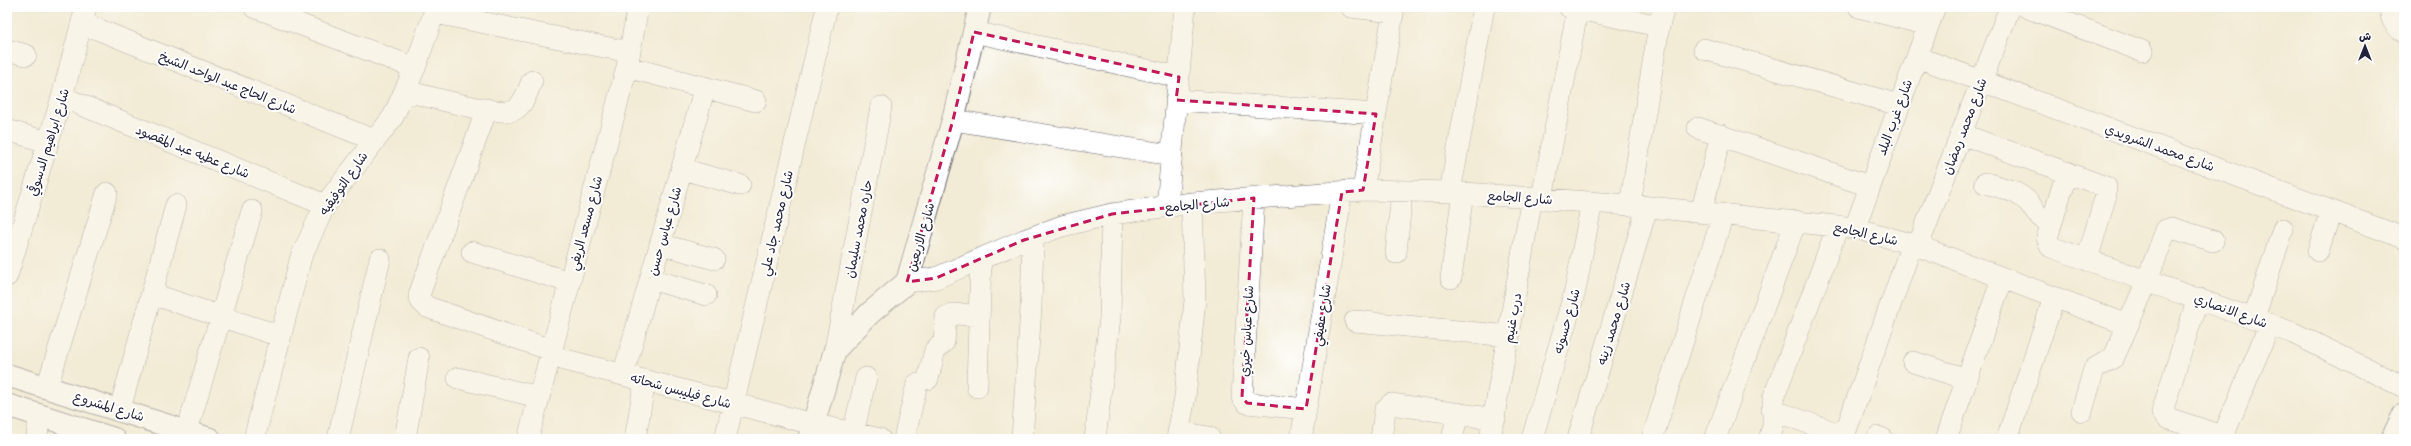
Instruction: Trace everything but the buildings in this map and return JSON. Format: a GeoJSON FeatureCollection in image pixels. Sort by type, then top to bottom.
{"type":"FeatureCollection","features":[{"type":"Feature","properties":{"kind":"street"},"geometry":{"type":"LineString","coordinates":[[254,7],[415,68]]}},
{"type":"Feature","properties":{"kind":"street","name":"شارع مسعد الريفي"},"geometry":{"type":"LineString","coordinates":[[528,439],[628,59],[638,7]]}},
{"type":"Feature","properties":{"kind":"street","name":"شارع محمد جاد علي"},"geometry":{"type":"LineString","coordinates":[[725,439],[827,7]]}},
{"type":"Feature","properties":{"kind":"street","name":"شارع الاربعين"},"geometry":{"type":"LineString","coordinates":[[811,432],[835,350],[868,314],[907,282],[953,120],[980,7]]}},
{"type":"Feature","properties":{"kind":"street"},"geometry":{"type":"LineString","coordinates":[[1167,206],[1185,7]]}},
{"type":"Feature","properties":{"kind":"street"},"geometry":{"type":"LineString","coordinates":[[1351,7],[1394,9],[1363,190]]}},
{"type":"Feature","properties":{"kind":"street"},"geometry":{"type":"LineString","coordinates":[[1451,278],[1456,193],[1484,7]]}},
{"type":"Feature","properties":{"kind":"street"},"geometry":{"type":"LineString","coordinates":[[1859,7],[1932,16]]}},
{"type":"Feature","properties":{"kind":"street","name":"شارع محمد رمضان"},"geometry":{"type":"LineString","coordinates":[[1843,437],[1915,245],[1961,134],[2010,7]]}},
{"type":"Feature","properties":{"kind":"street"},"geometry":{"type":"LineString","coordinates":[[2026,7],[2142,51]]}},
{"type":"Feature","properties":{"kind":"street"},"geometry":{"type":"LineString","coordinates":[[2392,7],[2390,12],[2393,22],[2404,32]]}},
{"type":"Feature","properties":{"kind":"street"},"geometry":{"type":"LineString","coordinates":[[1575,8],[1661,16]]}},
{"type":"Feature","properties":{"kind":"street","name":"درب غنيم"},"geometry":{"type":"LineString","coordinates":[[1490,439],[1495,419],[1509,336],[1575,8]]}},
{"type":"Feature","properties":{"kind":"street"},"geometry":{"type":"LineString","coordinates":[[436,10],[628,59],[705,87],[756,100]]}},
{"type":"Feature","properties":{"kind":"street","name":"شارع التوفيقيه"},"geometry":{"type":"LineString","coordinates":[[254,439],[301,257],[325,205],[393,117],[415,68],[436,10]]}},
{"type":"Feature","properties":{"kind":"street","name":"شارع ابراهيم الدسوقي"},"geometry":{"type":"LineString","coordinates":[[7,276],[62,97],[84,15]]}},
{"type":"Feature","properties":{"kind":"street","name":"شارع الحاج عبد الواحد الشيخ"},"geometry":{"type":"LineString","coordinates":[[84,15],[374,140]]}},
{"type":"Feature","properties":{"kind":"street","name":"شارع محمد زينه"},"geometry":{"type":"LineString","coordinates":[[1578,439],[1639,206],[1661,16]]}},
{"type":"Feature","properties":{"kind":"street","name":"شارع غرب البلد"},"geometry":{"type":"LineString","coordinates":[[1769,439],[1773,426],[1773,399],[1846,227],[1869,186],[1932,16]]}},
{"type":"Feature","properties":{"kind":"street"},"geometry":{"type":"LineString","coordinates":[[974,32],[1179,77]]}},
{"type":"Feature","properties":{"kind":"street"},"geometry":{"type":"LineString","coordinates":[[1704,49],[1899,105]]}},
{"type":"Feature","properties":{"kind":"street","name":"شارع محمد الشرويدي"},"geometry":{"type":"LineString","coordinates":[[1917,56],[2404,238]]}},
{"type":"Feature","properties":{"kind":"street"},"geometry":{"type":"LineString","coordinates":[[405,91],[498,112],[514,110],[523,101],[532,81]]}},
{"type":"Feature","properties":{"kind":"street","name":"شارع عباس حسن"},"geometry":{"type":"LineString","coordinates":[[623,375],[705,87]]}},
{"type":"Feature","properties":{"kind":"street","name":"شارع عطيه عبد المقصود"},"geometry":{"type":"LineString","coordinates":[[62,97],[325,205]]}},
{"type":"Feature","properties":{"kind":"street"},"geometry":{"type":"LineString","coordinates":[[1176,100],[1376,114]]}},
{"type":"Feature","properties":{"kind":"street","name":"حاره محمد سليمان"},"geometry":{"type":"LineString","coordinates":[[835,350],[881,107]]}},
{"type":"Feature","properties":{"kind":"street","name":"شارع فيليبس شحاته"},"geometry":{"type":"LineString","coordinates":[[487,109],[419,290],[421,301],[427,307],[551,353],[623,375],[733,404],[811,432],[853,433],[880,439]]}},
{"type":"Feature","properties":{"kind":"street"},"geometry":{"type":"LineString","coordinates":[[953,120],[1171,155]]}},
{"type":"Feature","properties":{"kind":"street"},"geometry":{"type":"LineString","coordinates":[[1698,128],[1869,186]]}},
{"type":"Feature","properties":{"kind":"street"},"geometry":{"type":"LineString","coordinates":[[7,130],[47,142]]}},
{"type":"Feature","properties":{"kind":"street"},"geometry":{"type":"LineString","coordinates":[[1961,134],[2104,186],[2107,190],[2087,260]]}},
{"type":"Feature","properties":{"kind":"street"},"geometry":{"type":"LineString","coordinates":[[1701,213],[1722,135]]}},
{"type":"Feature","properties":{"kind":"street"},"geometry":{"type":"LineString","coordinates":[[682,169],[740,185]]}},
{"type":"Feature","properties":{"kind":"street"},"geometry":{"type":"LineString","coordinates":[[1985,183],[2020,194],[2028,201],[2035,214],[2052,222],[2067,172]]}},
{"type":"Feature","properties":{"kind":"street","name":"شارع الجامع"},"geometry":{"type":"LineString","coordinates":[[907,282],[936,278],[981,258],[1062,226],[1112,214],[1192,203],[1254,198],[1363,190],[1402,191],[1537,197],[1846,227],[1915,245],[2002,279],[2128,325]]}},
{"type":"Feature","properties":{"kind":"street"},"geometry":{"type":"LineString","coordinates":[[1396,253],[1402,191]]}},
{"type":"Feature","properties":{"kind":"street","name":"شارع عفيفي"},"geometry":{"type":"LineString","coordinates":[[1301,439],[1342,192]]}},
{"type":"Feature","properties":{"kind":"street"},"geometry":{"type":"LineString","coordinates":[[47,387],[107,193]]}},
{"type":"Feature","properties":{"kind":"street","name":"شارع عباس خيري"},"geometry":{"type":"LineString","coordinates":[[1254,198],[1242,398],[1247,403],[1306,409]]}},
{"type":"Feature","properties":{"kind":"street","name":"شارع حسونه"},"geometry":{"type":"LineString","coordinates":[[1532,439],[1575,291],[1592,202]]}},
{"type":"Feature","properties":{"kind":"street"},"geometry":{"type":"LineString","coordinates":[[1192,203],[1195,300],[1185,396],[1177,436],[1209,437]]}},
{"type":"Feature","properties":{"kind":"street"},"geometry":{"type":"LineString","coordinates":[[120,409],[176,205]]}},
{"type":"Feature","properties":{"kind":"street"},"geometry":{"type":"LineString","coordinates":[[187,431],[252,211]]}},
{"type":"Feature","properties":{"kind":"street"},"geometry":{"type":"LineString","coordinates":[[2318,251],[2331,211]]}},
{"type":"Feature","properties":{"kind":"street"},"geometry":{"type":"LineString","coordinates":[[1095,439],[1110,318],[1112,214]]}},
{"type":"Feature","properties":{"kind":"street"},"geometry":{"type":"LineString","coordinates":[[1652,439],[1722,215]]}},
{"type":"Feature","properties":{"kind":"street"},"geometry":{"type":"LineString","coordinates":[[1715,439],[1796,221]]}},
{"type":"Feature","properties":{"kind":"street","name":"شارع الانصاري"},"geometry":{"type":"LineString","coordinates":[[2052,222],[2047,238],[2051,246],[2262,321],[2404,387]]}},
{"type":"Feature","properties":{"kind":"street"},"geometry":{"type":"LineString","coordinates":[[2082,411],[2094,369],[2114,357],[2147,281],[2166,230],[2172,228],[2213,241]]}},
{"type":"Feature","properties":{"kind":"street"},"geometry":{"type":"LineString","coordinates":[[2198,298],[2162,412],[2167,418],[2223,437],[2262,321],[2283,229]]}},
{"type":"Feature","properties":{"kind":"street"},"geometry":{"type":"LineString","coordinates":[[1022,439],[1030,339],[1033,237]]}},
{"type":"Feature","properties":{"kind":"street"},"geometry":{"type":"LineString","coordinates":[[660,244],[714,259]]}},
{"type":"Feature","properties":{"kind":"street"},"geometry":{"type":"LineString","coordinates":[[472,252],[570,282]]}},
{"type":"Feature","properties":{"kind":"street"},"geometry":{"type":"LineString","coordinates":[[977,387],[978,315],[981,258]]}},
{"type":"Feature","properties":{"kind":"street"},"geometry":{"type":"LineString","coordinates":[[338,439],[380,259]]}},
{"type":"Feature","properties":{"kind":"street"},"geometry":{"type":"LineString","coordinates":[[650,279],[706,295]]}},
{"type":"Feature","properties":{"kind":"street"},"geometry":{"type":"LineString","coordinates":[[1946,439],[2002,279]]}},
{"type":"Feature","properties":{"kind":"street"},"geometry":{"type":"LineString","coordinates":[[152,294],[280,336]]}},
{"type":"Feature","properties":{"kind":"street"},"geometry":{"type":"LineString","coordinates":[[2007,439],[2054,298]]}},
{"type":"Feature","properties":{"kind":"street"},"geometry":{"type":"LineString","coordinates":[[904,439],[934,350],[944,342],[946,317],[952,314],[978,315]]}},
{"type":"Feature","properties":{"kind":"street"},"geometry":{"type":"LineString","coordinates":[[1354,321],[1509,336]]}},
{"type":"Feature","properties":{"kind":"street"},"geometry":{"type":"LineString","coordinates":[[405,439],[419,358]]}},
{"type":"Feature","properties":{"kind":"street"},"geometry":{"type":"LineString","coordinates":[[1913,362],[1967,380]]}},
{"type":"Feature","properties":{"kind":"street","name":"شارع المشروع"},"geometry":{"type":"LineString","coordinates":[[7,375],[120,409],[210,439]]}},
{"type":"Feature","properties":{"kind":"street"},"geometry":{"type":"LineString","coordinates":[[458,378],[539,398]]}},
{"type":"Feature","properties":{"kind":"street"},"geometry":{"type":"LineString","coordinates":[[853,433],[866,378]]}},
{"type":"Feature","properties":{"kind":"street"},"geometry":{"type":"LineString","coordinates":[[635,439],[646,381]]}},
{"type":"Feature","properties":{"kind":"street"},"geometry":{"type":"LineString","coordinates":[[1381,439],[1385,410],[1391,404],[1495,419]]}},
{"type":"Feature","properties":{"kind":"street"},"geometry":{"type":"LineString","coordinates":[[7,405],[39,415],[69,432],[114,439]]}},
{"type":"Feature","properties":{"kind":"street"},"geometry":{"type":"LineString","coordinates":[[1772,410],[1843,437]]}},
{"type":"Feature","properties":{"kind":"street"},"geometry":{"type":"LineString","coordinates":[[1452,439],[1458,413]]}},
{"type":"Feature","properties":{"kind":"street"},"geometry":{"type":"LineString","coordinates":[[2392,439],[2404,414]]}},
{"type":"Feature","properties":{"kind":"street"},"geometry":{"type":"LineString","coordinates":[[36,439],[39,415]]}},
{"type":"Feature","properties":{"kind":"highlighted area"},"geometry":{"type":"Polygon","coordinates":[[[974,32],[1179,77],[1176,100],[1376,114],[1363,190],[1342,192],[1306,409],[1247,403],[1242,397],[1254,198],[1112,214],[1024,240],[936,278],[907,282],[953,120],[974,32]]]}}]}
